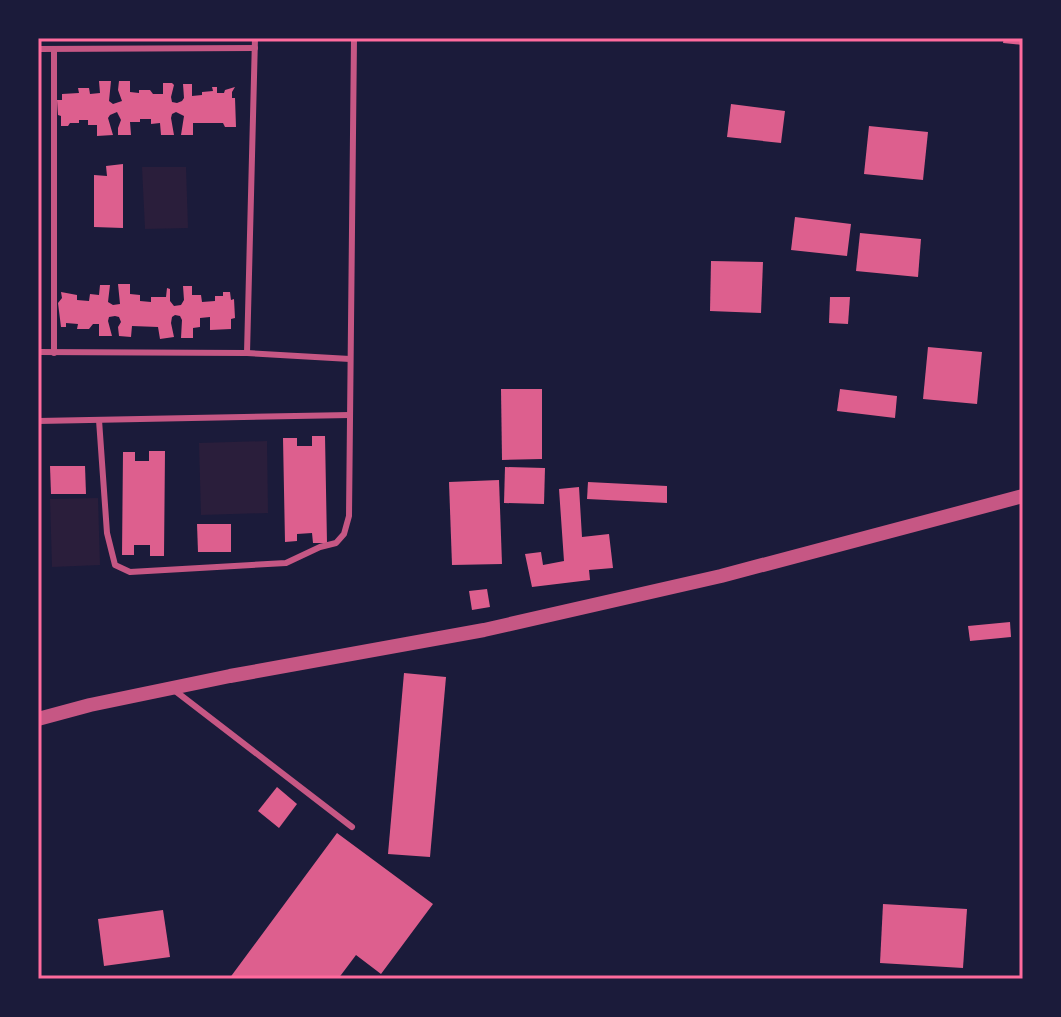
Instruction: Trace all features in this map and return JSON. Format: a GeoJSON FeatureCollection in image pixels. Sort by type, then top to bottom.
{"type":"FeatureCollection","features":[{"type":"Feature","properties":{"kind":"street"},"geometry":{"type":"LineString","coordinates":[[38,719],[172,688],[484,630],[721,576],[1023,496]]}},
{"type":"Feature","properties":{"kind":"lane"},"geometry":{"type":"LineString","coordinates":[[247,353],[255,38]]}},
{"type":"Feature","properties":{"kind":"lane"},"geometry":{"type":"LineString","coordinates":[[99,420],[107,533],[115,565],[130,572],[286,563],[336,543],[344,534],[349,516],[354,38]]}},
{"type":"Feature","properties":{"kind":"lane"},"geometry":{"type":"LineString","coordinates":[[38,49],[255,48]]}},
{"type":"Feature","properties":{"kind":"lane"},"geometry":{"type":"LineString","coordinates":[[54,49],[54,353]]}},
{"type":"Feature","properties":{"kind":"lane"},"geometry":{"type":"LineString","coordinates":[[38,352],[247,353],[350,359]]}},
{"type":"Feature","properties":{"kind":"lane"},"geometry":{"type":"LineString","coordinates":[[38,421],[350,415]]}},
{"type":"Feature","properties":{"kind":"lane"},"geometry":{"type":"LineString","coordinates":[[172,688],[352,827]]}},
{"type":"Feature","properties":{"kind":"shaded area"},"geometry":{"type":"Polygon","coordinates":[[[142,167],[186,167],[188,228],[145,229],[142,167]]]}},
{"type":"Feature","properties":{"kind":"shaded area"},"geometry":{"type":"Polygon","coordinates":[[[267,441],[268,513],[201,515],[199,443],[267,441]]]}},
{"type":"Feature","properties":{"kind":"shaded area"},"geometry":{"type":"Polygon","coordinates":[[[98,498],[100,565],[52,567],[50,499],[98,498]]]}},
{"type":"Feature","properties":{"kind":"building"},"geometry":{"type":"Polygon","coordinates":[[[1004,38],[1023,38],[1023,45],[1003,43],[1004,38]]]}},
{"type":"Feature","properties":{"kind":"building"},"geometry":{"type":"Polygon","coordinates":[[[99,81],[111,81],[109,101],[113,104],[122,101],[119,81],[130,81],[130,92],[150,90],[153,94],[163,94],[163,83],[172,83],[172,102],[177,103],[184,98],[183,84],[192,84],[192,96],[213,91],[212,87],[217,87],[217,93],[224,93],[235,87],[232,98],[235,98],[236,127],[225,127],[223,123],[193,123],[193,135],[181,135],[184,116],[176,112],[171,118],[174,135],[161,135],[160,123],[151,124],[151,119],[140,119],[140,122],[130,122],[131,135],[118,135],[121,120],[117,112],[108,118],[113,135],[97,136],[97,125],[88,125],[88,120],[61,126],[57,100],[62,100],[62,94],[79,93],[78,88],[89,88],[90,94],[100,93],[99,81]]]}},
{"type":"Feature","properties":{"kind":"building"},"geometry":{"type":"Polygon","coordinates":[[[731,104],[785,111],[781,143],[727,137],[731,104]]]}},
{"type":"Feature","properties":{"kind":"building"},"geometry":{"type":"Polygon","coordinates":[[[869,126],[928,132],[923,180],[864,174],[869,126]]]}},
{"type":"Feature","properties":{"kind":"building"},"geometry":{"type":"Polygon","coordinates":[[[123,164],[123,228],[94,227],[94,175],[107,176],[106,166],[123,164]]]}},
{"type":"Feature","properties":{"kind":"building"},"geometry":{"type":"Polygon","coordinates":[[[795,217],[851,224],[847,256],[791,250],[795,217]]]}},
{"type":"Feature","properties":{"kind":"building"},"geometry":{"type":"Polygon","coordinates":[[[860,233],[921,239],[918,277],[856,271],[860,233]]]}},
{"type":"Feature","properties":{"kind":"building"},"geometry":{"type":"Polygon","coordinates":[[[711,261],[763,262],[761,313],[710,311],[711,261]]]}},
{"type":"Feature","properties":{"kind":"building"},"geometry":{"type":"Polygon","coordinates":[[[118,284],[130,284],[130,294],[140,295],[140,301],[151,302],[151,297],[166,297],[167,288],[170,289],[170,301],[174,306],[181,305],[184,300],[183,286],[192,286],[192,295],[201,295],[202,302],[215,301],[215,296],[230,292],[231,300],[234,299],[235,318],[231,319],[231,329],[210,330],[210,317],[200,318],[200,327],[193,328],[193,338],[181,338],[182,320],[175,315],[171,323],[174,337],[160,339],[158,327],[132,326],[131,337],[119,336],[121,322],[115,316],[109,317],[108,321],[112,336],[99,336],[99,324],[93,324],[89,329],[77,329],[78,324],[66,323],[66,327],[61,327],[58,303],[62,298],[61,292],[77,295],[77,300],[89,301],[90,294],[99,295],[100,285],[110,285],[108,302],[113,305],[120,304],[118,284]]]}},
{"type":"Feature","properties":{"kind":"building"},"geometry":{"type":"Polygon","coordinates":[[[830,297],[850,297],[848,324],[829,323],[830,297]]]}},
{"type":"Feature","properties":{"kind":"building"},"geometry":{"type":"Polygon","coordinates":[[[928,347],[982,352],[977,404],[923,399],[928,347]]]}},
{"type":"Feature","properties":{"kind":"building"},"geometry":{"type":"Polygon","coordinates":[[[501,389],[542,389],[542,459],[502,460],[501,389]]]}},
{"type":"Feature","properties":{"kind":"building"},"geometry":{"type":"Polygon","coordinates":[[[840,389],[897,396],[895,418],[837,411],[840,389]]]}},
{"type":"Feature","properties":{"kind":"building"},"geometry":{"type":"Polygon","coordinates":[[[312,436],[325,436],[327,543],[313,543],[312,533],[297,534],[297,541],[285,542],[283,438],[297,438],[297,446],[312,446],[312,436]]]}},
{"type":"Feature","properties":{"kind":"building"},"geometry":{"type":"Polygon","coordinates":[[[149,451],[165,451],[164,556],[150,556],[150,545],[134,545],[134,555],[122,555],[123,452],[135,452],[135,461],[149,461],[149,451]]]}},
{"type":"Feature","properties":{"kind":"building"},"geometry":{"type":"Polygon","coordinates":[[[50,466],[85,466],[86,494],[51,494],[50,466]]]}},
{"type":"Feature","properties":{"kind":"building"},"geometry":{"type":"Polygon","coordinates":[[[505,467],[545,468],[544,504],[504,503],[505,467]]]}},
{"type":"Feature","properties":{"kind":"building"},"geometry":{"type":"Polygon","coordinates":[[[499,480],[502,564],[452,565],[449,482],[499,480]]]}},
{"type":"Feature","properties":{"kind":"building"},"geometry":{"type":"Polygon","coordinates":[[[588,482],[667,486],[667,503],[587,499],[588,482]]]}},
{"type":"Feature","properties":{"kind":"building"},"geometry":{"type":"Polygon","coordinates":[[[579,487],[582,537],[609,534],[613,568],[589,570],[590,580],[532,587],[525,554],[541,552],[543,565],[564,561],[559,489],[579,487]]]}},
{"type":"Feature","properties":{"kind":"building"},"geometry":{"type":"Polygon","coordinates":[[[197,524],[231,524],[231,552],[198,552],[197,524]]]}},
{"type":"Feature","properties":{"kind":"building"},"geometry":{"type":"Polygon","coordinates":[[[487,589],[490,607],[472,610],[469,591],[487,589]]]}},
{"type":"Feature","properties":{"kind":"building"},"geometry":{"type":"Polygon","coordinates":[[[1010,622],[1011,637],[970,641],[968,626],[1010,622]]]}},
{"type":"Feature","properties":{"kind":"building"},"geometry":{"type":"Polygon","coordinates":[[[404,673],[446,677],[430,857],[388,854],[404,673]]]}},
{"type":"Feature","properties":{"kind":"building"},"geometry":{"type":"Polygon","coordinates":[[[277,787],[297,804],[279,828],[258,811],[277,787]]]}},
{"type":"Feature","properties":{"kind":"building"},"geometry":{"type":"Polygon","coordinates":[[[337,833],[433,904],[381,974],[356,955],[338,979],[229,979],[337,833]]]}},
{"type":"Feature","properties":{"kind":"building"},"geometry":{"type":"Polygon","coordinates":[[[883,904],[967,909],[963,968],[880,963],[883,904]]]}},
{"type":"Feature","properties":{"kind":"building"},"geometry":{"type":"Polygon","coordinates":[[[163,910],[170,957],[104,966],[98,919],[163,910]]]}}]}
